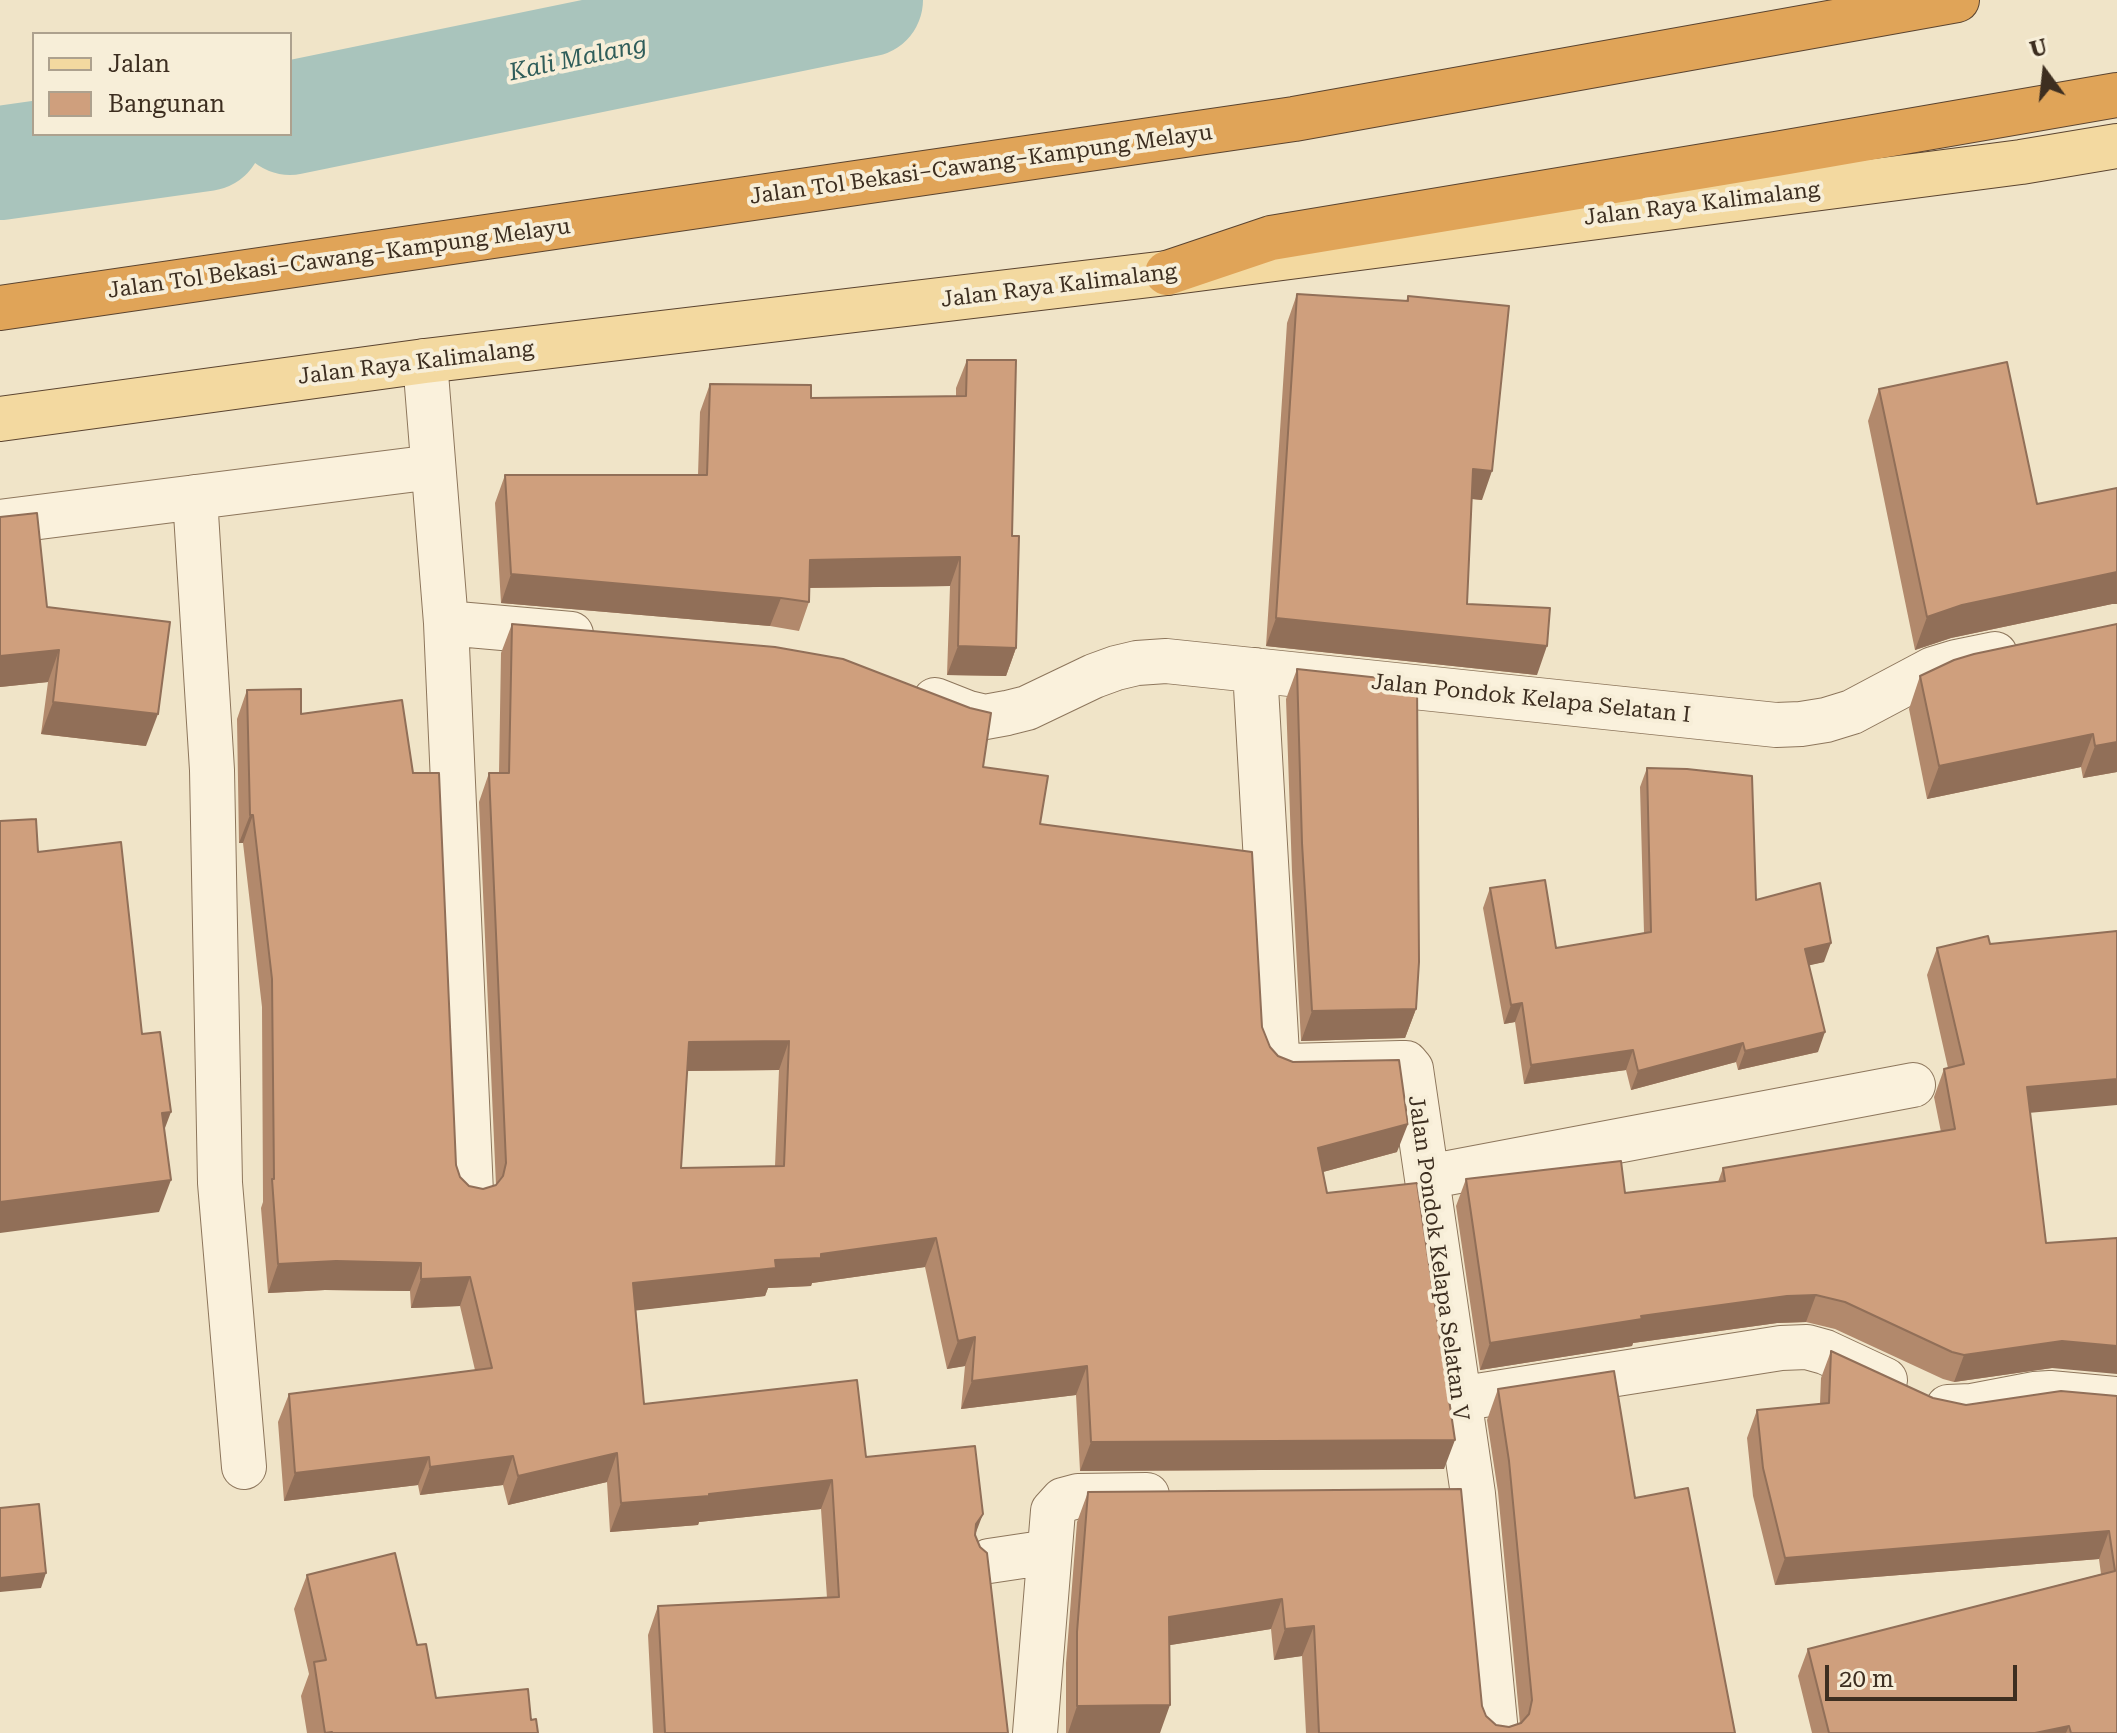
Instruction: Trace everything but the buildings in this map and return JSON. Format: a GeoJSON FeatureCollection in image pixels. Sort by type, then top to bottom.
{"type":"FeatureCollection","features":[{"type":"Feature","properties":{"kind":"highway","name":"Jalan Tol Bekasi–Cawang–Kampung Melayu"},"geometry":{"type":"LineString","coordinates":[[0,308],[1294,119],[1957,0]]}},
{"type":"Feature","properties":{"kind":"highway"},"geometry":{"type":"LineString","coordinates":[[1167,273],[1271,238],[2117,95]]}},
{"type":"Feature","properties":{"kind":"main road","name":"Jalan Raya Kalimalang"},"geometry":{"type":"LineString","coordinates":[[0,419],[425,361],[1167,273],[2005,164],[2117,146]]}},
{"type":"Feature","properties":{"kind":"street"},"geometry":{"type":"LineString","coordinates":[[425,361],[446,623],[471,1193]]}},
{"type":"Feature","properties":{"kind":"street"},"geometry":{"type":"LineString","coordinates":[[0,522],[433,467]]}},
{"type":"Feature","properties":{"kind":"street"},"geometry":{"type":"LineString","coordinates":[[195,497],[212,770],[220,1183],[244,1467]]}},
{"type":"Feature","properties":{"kind":"street"},"geometry":{"type":"LineString","coordinates":[[446,623],[614,638]]}},
{"type":"Feature","properties":{"kind":"street","name":"Jalan Pondok Kelapa Selatan I"},"geometry":{"type":"LineString","coordinates":[[897,686],[985,717],[1027,708],[1116,668],[1166,661],[1776,725],[1826,720],[1852,712],[1933,669],[2029,647]]}},
{"type":"Feature","properties":{"kind":"street","name":"Jalan Pondok Kelapa Selatan V"},"geometry":{"type":"LineString","coordinates":[[1255,670],[1279,1060],[1287,1066],[1406,1063],[1411,1069],[1458,1399],[1457,1494],[1496,1733]]}},
{"type":"Feature","properties":{"kind":"street"},"geometry":{"type":"LineString","coordinates":[[1427,1177],[1913,1085]]}},
{"type":"Feature","properties":{"kind":"street"},"geometry":{"type":"LineString","coordinates":[[1458,1399],[1794,1347],[1825,1352],[1934,1403],[1953,1408],[2042,1393],[2117,1399]]}},
{"type":"Feature","properties":{"kind":"street"},"geometry":{"type":"LineString","coordinates":[[1035,1733],[1053,1511],[1063,1500],[1078,1496],[1188,1495]]}},
{"type":"Feature","properties":{"kind":"street"},"geometry":{"type":"LineString","coordinates":[[989,1561],[1049,1552]]}},
{"type":"Feature","properties":{"kind":"waterway","name":"Kali Malang"},"geometry":{"type":"LineString","coordinates":[[292,118],[866,0]]}},
{"type":"Feature","properties":{"kind":"waterway","name":"Kali Malang"},"geometry":{"type":"LineString","coordinates":[[0,163],[192,136]]}}]}
